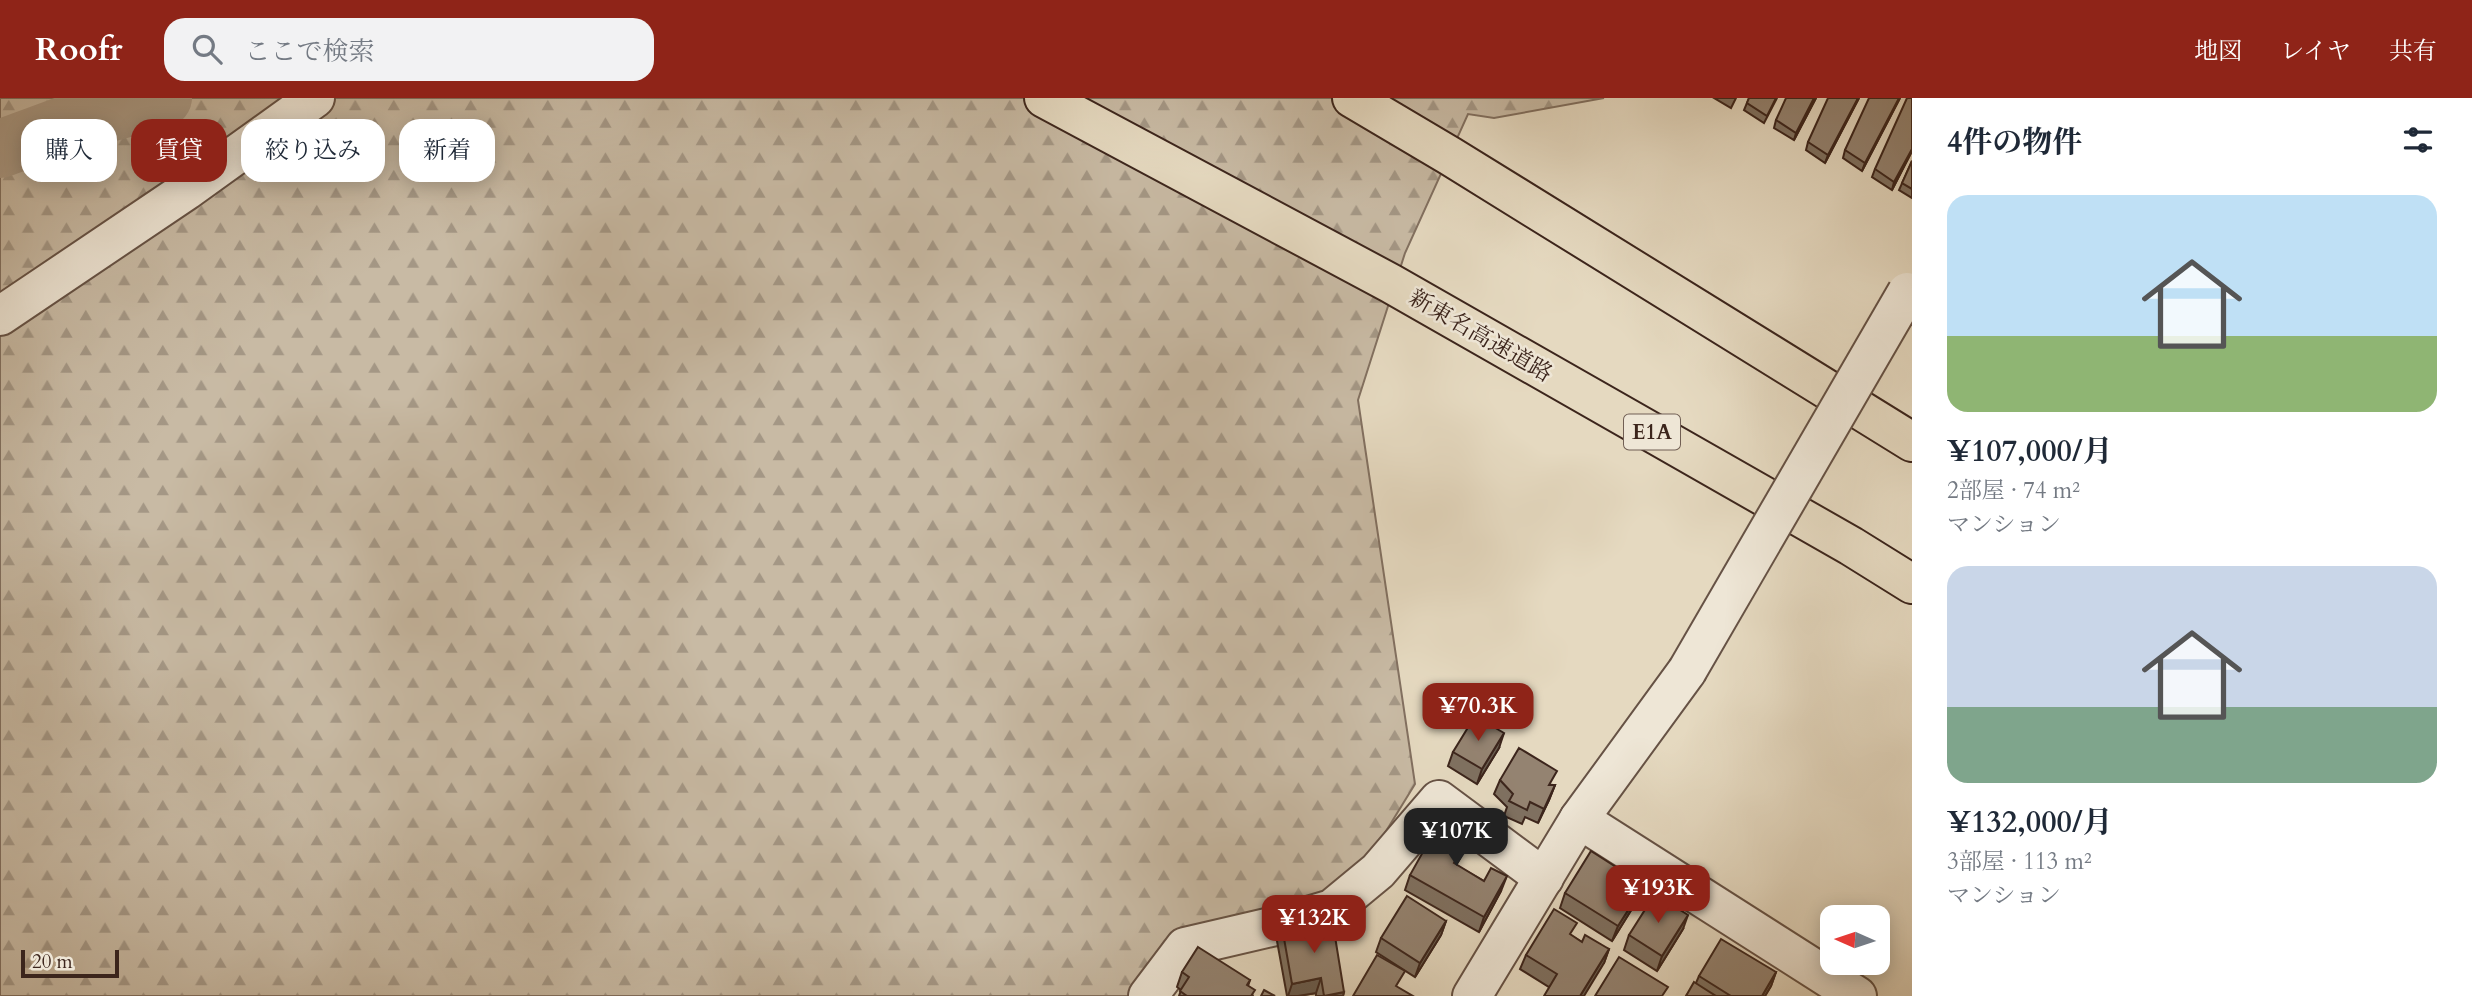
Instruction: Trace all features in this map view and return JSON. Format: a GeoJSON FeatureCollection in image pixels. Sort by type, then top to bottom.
{"type":"FeatureCollection","features":[{"type":"Feature","properties":{"kind":"highway","name":"新東名高速道路"},"geometry":{"type":"LineString","coordinates":[[1044,98],[1390,283],[1851,546],[1912,584]]}},
{"type":"Feature","properties":{"kind":"highway"},"geometry":{"type":"LineString","coordinates":[[1352,98],[1912,442]]}},
{"type":"Feature","properties":{"kind":"street"},"geometry":{"type":"LineString","coordinates":[[0,316],[187,190],[314,98]]}},
{"type":"Feature","properties":{"kind":"street"},"geometry":{"type":"LineString","coordinates":[[1472,996],[1579,819],[1687,671],[1910,287]]}},
{"type":"Feature","properties":{"kind":"street"},"geometry":{"type":"LineString","coordinates":[[1148,996],[1185,947],[1271,927],[1332,909],[1378,871],[1439,800],[1544,878]]}},
{"type":"Feature","properties":{"kind":"street"},"geometry":{"type":"LineString","coordinates":[[1579,819],[1857,996]]}},
{"type":"Feature","properties":{"kind":"green space"},"geometry":{"type":"Polygon","coordinates":[[[0,98],[1604,98],[1494,118],[1468,114],[1405,253],[1358,400],[1415,784],[1332,919],[1185,947],[1148,996],[0,996],[0,98]]]}},
{"type":"Feature","properties":{"kind":"building"},"geometry":{"type":"Polygon","coordinates":[[[1749,98],[1776,98],[1767,116],[1747,103],[1749,98]]]}},
{"type":"Feature","properties":{"kind":"building"},"geometry":{"type":"Polygon","coordinates":[[[1786,98],[1814,98],[1796,133],[1776,120],[1786,98]]]}},
{"type":"Feature","properties":{"kind":"building"},"geometry":{"type":"Polygon","coordinates":[[[1828,98],[1858,98],[1828,155],[1808,142],[1828,98]]]}},
{"type":"Feature","properties":{"kind":"building"},"geometry":{"type":"Polygon","coordinates":[[[1869,98],[1899,98],[1865,163],[1845,150],[1869,98]]]}},
{"type":"Feature","properties":{"kind":"building"},"geometry":{"type":"Polygon","coordinates":[[[1907,98],[1912,98],[1912,149],[1894,182],[1875,169],[1907,98]]]}},
{"type":"Feature","properties":{"kind":"building"},"geometry":{"type":"Polygon","coordinates":[[[1912,161],[1912,189],[1902,183],[1912,161]]]}},
{"type":"Feature","properties":{"kind":"building"},"geometry":{"type":"Polygon","coordinates":[[[1475,716],[1504,733],[1482,769],[1453,752],[1475,716]]]}},
{"type":"Feature","properties":{"kind":"building"},"geometry":{"type":"Polygon","coordinates":[[[1519,748],[1557,771],[1549,785],[1555,785],[1544,809],[1530,802],[1527,810],[1509,801],[1513,794],[1500,780],[1519,748]]]}},
{"type":"Feature","properties":{"kind":"building"},"geometry":{"type":"Polygon","coordinates":[[[1446,811],[1474,828],[1454,863],[1484,881],[1491,868],[1507,876],[1484,917],[1410,875],[1446,811]]]}},
{"type":"Feature","properties":{"kind":"building"},"geometry":{"type":"Polygon","coordinates":[[[1591,851],[1644,885],[1618,926],[1565,893],[1591,851]]]}},
{"type":"Feature","properties":{"kind":"building"},"geometry":{"type":"Polygon","coordinates":[[[1655,894],[1688,915],[1662,956],[1629,935],[1655,894]]]}},
{"type":"Feature","properties":{"kind":"building"},"geometry":{"type":"Polygon","coordinates":[[[1407,896],[1446,921],[1420,963],[1381,938],[1407,896]]]}},
{"type":"Feature","properties":{"kind":"building"},"geometry":{"type":"Polygon","coordinates":[[[1554,909],[1577,923],[1570,934],[1582,942],[1585,935],[1609,949],[1580,996],[1544,996],[1557,974],[1526,955],[1554,909]]]}},
{"type":"Feature","properties":{"kind":"building"},"geometry":{"type":"Polygon","coordinates":[[[1332,918],[1344,992],[1324,996],[1321,978],[1292,984],[1282,927],[1332,918]]]}},
{"type":"Feature","properties":{"kind":"building"},"geometry":{"type":"Polygon","coordinates":[[[1721,939],[1776,972],[1762,996],[1731,996],[1699,976],[1721,939]]]}},
{"type":"Feature","properties":{"kind":"building"},"geometry":{"type":"Polygon","coordinates":[[[1198,947],[1250,980],[1247,985],[1255,990],[1251,996],[1187,996],[1180,991],[1189,977],[1182,972],[1198,947]]]}},
{"type":"Feature","properties":{"kind":"building"},"geometry":{"type":"Polygon","coordinates":[[[1377,955],[1405,971],[1396,986],[1413,996],[1353,996],[1377,955]]]}},
{"type":"Feature","properties":{"kind":"building"},"geometry":{"type":"Polygon","coordinates":[[[1619,957],[1668,987],[1662,996],[1595,996],[1619,957]]]}},
{"type":"Feature","properties":{"kind":"building"},"geometry":{"type":"Polygon","coordinates":[[[1694,982],[1716,996],[1686,996],[1694,982]]]}},
{"type":"Feature","properties":{"kind":"building"},"geometry":{"type":"Polygon","coordinates":[[[1264,990],[1275,996],[1261,996],[1264,990]]]}},
{"type":"Feature","properties":{"kind":"waterway"},"geometry":{"type":"LineString","coordinates":[[0,149],[65,125],[163,98]]}}]}
